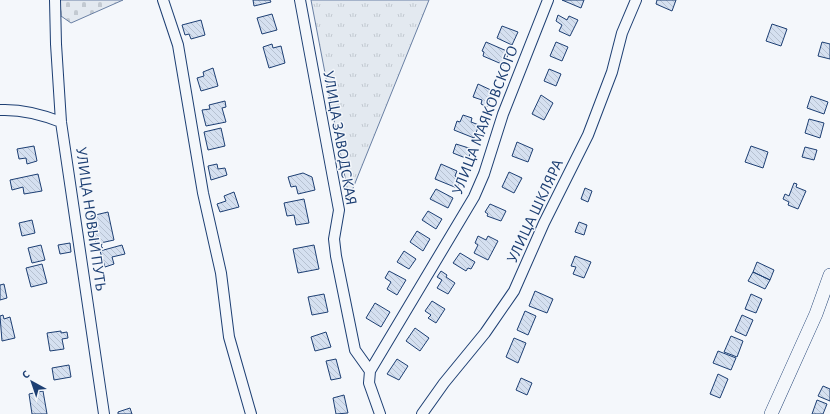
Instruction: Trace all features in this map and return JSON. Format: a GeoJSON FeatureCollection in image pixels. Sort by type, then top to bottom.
{"type":"FeatureCollection","features":[{"type":"Feature","properties":{"kind":"main road"},"geometry":{"type":"LineString","coordinates":[[771,414],[816,314],[830,275]]}},
{"type":"Feature","properties":{"kind":"street","name":"УЛИЦА НОВЫЙ ПУТЬ"},"geometry":{"type":"LineString","coordinates":[[55,0],[61,122],[104,414]]}},
{"type":"Feature","properties":{"kind":"street"},"geometry":{"type":"LineString","coordinates":[[164,0],[178,46],[203,194],[221,273],[229,337],[251,414]]}},
{"type":"Feature","properties":{"kind":"street","name":"УЛИЦА ЗАВОДСКАЯ"},"geometry":{"type":"LineString","coordinates":[[300,0],[339,210],[334,239],[336,256],[356,350],[370,371]]}},
{"type":"Feature","properties":{"kind":"street","name":"УЛИЦА МАЯКОВСКОГО"},"geometry":{"type":"LineString","coordinates":[[370,371],[474,197],[484,174],[503,114],[548,0]]}},
{"type":"Feature","properties":{"kind":"street","name":"УЛИЦА ШКЛЯРА"},"geometry":{"type":"LineString","coordinates":[[422,414],[444,383],[485,332],[514,291],[544,223],[588,135],[607,84],[622,33],[636,0]]}},
{"type":"Feature","properties":{"kind":"street"},"geometry":{"type":"LineString","coordinates":[[0,110],[15,110],[40,114],[61,122]]}},
{"type":"Feature","properties":{"kind":"street"},"geometry":{"type":"LineString","coordinates":[[370,371],[369,383],[380,414]]}},
{"type":"Feature","properties":{"kind":"green space"},"geometry":{"type":"Polygon","coordinates":[[[60,0],[123,0],[71,23],[61,16],[60,0]]]}},
{"type":"Feature","properties":{"kind":"green space"},"geometry":{"type":"Polygon","coordinates":[[[311,0],[429,0],[349,198],[311,0]]]}},
{"type":"Feature","properties":{"kind":"building"},"geometry":{"type":"Polygon","coordinates":[[[253,0],[270,0],[271,2],[254,6],[253,0]]]}},
{"type":"Feature","properties":{"kind":"building"},"geometry":{"type":"Polygon","coordinates":[[[562,0],[584,0],[581,8],[562,0]]]}},
{"type":"Feature","properties":{"kind":"building"},"geometry":{"type":"Polygon","coordinates":[[[657,0],[676,0],[672,11],[656,4],[657,0]]]}},
{"type":"Feature","properties":{"kind":"building"},"geometry":{"type":"Polygon","coordinates":[[[272,14],[277,30],[262,34],[257,18],[272,14]]]}},
{"type":"Feature","properties":{"kind":"building"},"geometry":{"type":"Polygon","coordinates":[[[558,15],[567,20],[569,16],[578,20],[570,36],[559,31],[562,25],[556,21],[558,15]]]}},
{"type":"Feature","properties":{"kind":"building"},"geometry":{"type":"Polygon","coordinates":[[[201,20],[205,35],[191,39],[189,34],[185,35],[182,25],[201,20]]]}},
{"type":"Feature","properties":{"kind":"building"},"geometry":{"type":"Polygon","coordinates":[[[772,24],[787,29],[781,46],[766,41],[772,24]]]}},
{"type":"Feature","properties":{"kind":"building"},"geometry":{"type":"Polygon","coordinates":[[[502,26],[518,32],[512,45],[497,38],[502,26]]]}},
{"type":"Feature","properties":{"kind":"building"},"geometry":{"type":"Polygon","coordinates":[[[486,42],[509,52],[504,65],[483,56],[484,52],[482,51],[486,42]]]}},
{"type":"Feature","properties":{"kind":"building"},"geometry":{"type":"Polygon","coordinates":[[[556,42],[568,47],[562,61],[550,56],[556,42]]]}},
{"type":"Feature","properties":{"kind":"building"},"geometry":{"type":"Polygon","coordinates":[[[822,42],[830,44],[830,59],[818,56],[822,42]]]}},
{"type":"Feature","properties":{"kind":"building"},"geometry":{"type":"Polygon","coordinates":[[[272,44],[273,48],[281,46],[285,63],[269,68],[263,47],[272,44]]]}},
{"type":"Feature","properties":{"kind":"building"},"geometry":{"type":"Polygon","coordinates":[[[213,68],[218,86],[201,91],[197,78],[204,76],[203,72],[213,68]]]}},
{"type":"Feature","properties":{"kind":"building"},"geometry":{"type":"Polygon","coordinates":[[[549,69],[561,74],[556,86],[544,81],[549,69]]]}},
{"type":"Feature","properties":{"kind":"building"},"geometry":{"type":"Polygon","coordinates":[[[478,84],[493,91],[487,107],[481,104],[482,100],[473,97],[478,84]]]}},
{"type":"Feature","properties":{"kind":"building"},"geometry":{"type":"Polygon","coordinates":[[[541,95],[553,103],[544,120],[532,114],[541,95]]]}},
{"type":"Feature","properties":{"kind":"building"},"geometry":{"type":"Polygon","coordinates":[[[811,96],[828,102],[824,114],[807,108],[811,96]]]}},
{"type":"Feature","properties":{"kind":"building"},"geometry":{"type":"Polygon","coordinates":[[[225,101],[226,107],[222,108],[226,122],[206,126],[202,110],[210,109],[209,105],[225,101]]]}},
{"type":"Feature","properties":{"kind":"building"},"geometry":{"type":"Polygon","coordinates":[[[463,115],[472,118],[471,122],[479,125],[474,138],[454,130],[457,121],[460,122],[463,115]]]}},
{"type":"Feature","properties":{"kind":"building"},"geometry":{"type":"Polygon","coordinates":[[[809,119],[824,123],[820,138],[805,133],[809,119]]]}},
{"type":"Feature","properties":{"kind":"building"},"geometry":{"type":"Polygon","coordinates":[[[221,128],[225,146],[208,150],[204,132],[221,128]]]}},
{"type":"Feature","properties":{"kind":"building"},"geometry":{"type":"Polygon","coordinates":[[[517,142],[533,149],[528,162],[512,156],[517,142]]]}},
{"type":"Feature","properties":{"kind":"building"},"geometry":{"type":"Polygon","coordinates":[[[456,144],[472,149],[468,159],[453,153],[456,144]]]}},
{"type":"Feature","properties":{"kind":"building"},"geometry":{"type":"Polygon","coordinates":[[[34,146],[37,161],[27,164],[26,158],[19,159],[17,149],[34,146]]]}},
{"type":"Feature","properties":{"kind":"building"},"geometry":{"type":"Polygon","coordinates":[[[751,146],[768,152],[763,168],[745,162],[751,146]]]}},
{"type":"Feature","properties":{"kind":"building"},"geometry":{"type":"Polygon","coordinates":[[[805,147],[817,150],[814,160],[802,157],[805,147]]]}},
{"type":"Feature","properties":{"kind":"building"},"geometry":{"type":"Polygon","coordinates":[[[217,164],[218,169],[225,168],[227,175],[211,180],[208,166],[217,164]]]}},
{"type":"Feature","properties":{"kind":"building"},"geometry":{"type":"Polygon","coordinates":[[[441,164],[457,171],[455,176],[461,179],[457,188],[435,179],[441,164]]]}},
{"type":"Feature","properties":{"kind":"building"},"geometry":{"type":"Polygon","coordinates":[[[509,172],[522,178],[514,193],[502,187],[509,172]]]}},
{"type":"Feature","properties":{"kind":"building"},"geometry":{"type":"Polygon","coordinates":[[[303,173],[312,177],[315,190],[298,194],[296,186],[291,187],[288,177],[303,173]]]}},
{"type":"Feature","properties":{"kind":"building"},"geometry":{"type":"Polygon","coordinates":[[[38,174],[42,191],[24,194],[23,187],[12,190],[10,180],[38,174]]]}},
{"type":"Feature","properties":{"kind":"building"},"geometry":{"type":"Polygon","coordinates":[[[794,183],[797,184],[796,187],[806,191],[798,209],[788,205],[789,202],[783,199],[785,194],[789,196],[794,183]]]}},
{"type":"Feature","properties":{"kind":"building"},"geometry":{"type":"Polygon","coordinates":[[[585,188],[592,191],[588,202],[581,199],[585,188]]]}},
{"type":"Feature","properties":{"kind":"building"},"geometry":{"type":"Polygon","coordinates":[[[436,189],[453,198],[448,208],[430,199],[436,189]]]}},
{"type":"Feature","properties":{"kind":"building"},"geometry":{"type":"Polygon","coordinates":[[[234,192],[239,207],[220,212],[217,204],[226,201],[224,196],[234,192]]]}},
{"type":"Feature","properties":{"kind":"building"},"geometry":{"type":"Polygon","coordinates":[[[304,199],[309,223],[296,225],[294,215],[287,216],[284,203],[304,199]]]}},
{"type":"Feature","properties":{"kind":"building"},"geometry":{"type":"Polygon","coordinates":[[[490,204],[506,211],[501,221],[487,216],[488,214],[485,212],[490,204]]]}},
{"type":"Feature","properties":{"kind":"building"},"geometry":{"type":"Polygon","coordinates":[[[428,211],[442,219],[436,229],[422,220],[428,211]]]}},
{"type":"Feature","properties":{"kind":"building"},"geometry":{"type":"Polygon","coordinates":[[[108,212],[114,240],[96,244],[91,216],[108,212]]]}},
{"type":"Feature","properties":{"kind":"building"},"geometry":{"type":"Polygon","coordinates":[[[32,220],[35,233],[22,236],[19,223],[32,220]]]}},
{"type":"Feature","properties":{"kind":"building"},"geometry":{"type":"Polygon","coordinates":[[[579,222],[587,225],[584,235],[575,232],[579,222]]]}},
{"type":"Feature","properties":{"kind":"building"},"geometry":{"type":"Polygon","coordinates":[[[417,231],[430,239],[423,251],[410,242],[417,231]]]}},
{"type":"Feature","properties":{"kind":"building"},"geometry":{"type":"Polygon","coordinates":[[[478,236],[486,240],[488,236],[498,241],[488,260],[474,253],[478,245],[475,243],[478,236]]]}},
{"type":"Feature","properties":{"kind":"building"},"geometry":{"type":"Polygon","coordinates":[[[70,243],[71,252],[60,254],[58,245],[70,243]]]}},
{"type":"Feature","properties":{"kind":"building"},"geometry":{"type":"Polygon","coordinates":[[[41,245],[45,260],[32,263],[28,248],[41,245]]]}},
{"type":"Feature","properties":{"kind":"building"},"geometry":{"type":"Polygon","coordinates":[[[122,245],[125,254],[112,257],[114,264],[105,267],[100,251],[122,245]]]}},
{"type":"Feature","properties":{"kind":"building"},"geometry":{"type":"Polygon","coordinates":[[[314,245],[319,269],[298,273],[293,249],[314,245]]]}},
{"type":"Feature","properties":{"kind":"building"},"geometry":{"type":"Polygon","coordinates":[[[404,251],[416,259],[409,269],[397,262],[404,251]]]}},
{"type":"Feature","properties":{"kind":"building"},"geometry":{"type":"Polygon","coordinates":[[[460,253],[475,262],[471,269],[468,268],[466,271],[453,263],[460,253]]]}},
{"type":"Feature","properties":{"kind":"building"},"geometry":{"type":"Polygon","coordinates":[[[575,256],[591,262],[584,278],[573,274],[576,267],[571,266],[575,256]]]}},
{"type":"Feature","properties":{"kind":"building"},"geometry":{"type":"Polygon","coordinates":[[[757,262],[774,270],[770,280],[753,272],[757,262]]]}},
{"type":"Feature","properties":{"kind":"building"},"geometry":{"type":"Polygon","coordinates":[[[42,264],[47,283],[31,287],[26,268],[42,264]]]}},
{"type":"Feature","properties":{"kind":"building"},"geometry":{"type":"Polygon","coordinates":[[[389,271],[406,280],[397,295],[387,289],[391,282],[385,278],[389,271]]]}},
{"type":"Feature","properties":{"kind":"building"},"geometry":{"type":"Polygon","coordinates":[[[441,271],[447,275],[446,277],[455,283],[448,294],[437,288],[442,280],[437,277],[441,271]]]}},
{"type":"Feature","properties":{"kind":"building"},"geometry":{"type":"Polygon","coordinates":[[[753,272],[770,280],[765,289],[748,281],[753,272]]]}},
{"type":"Feature","properties":{"kind":"building"},"geometry":{"type":"Polygon","coordinates":[[[4,284],[7,298],[0,300],[0,285],[4,284]]]}},
{"type":"Feature","properties":{"kind":"building"},"geometry":{"type":"Polygon","coordinates":[[[535,291],[553,299],[547,313],[529,306],[535,291]]]}},
{"type":"Feature","properties":{"kind":"building"},"geometry":{"type":"Polygon","coordinates":[[[324,294],[328,312],[312,315],[308,297],[324,294]]]}},
{"type":"Feature","properties":{"kind":"building"},"geometry":{"type":"Polygon","coordinates":[[[751,294],[762,299],[756,313],[745,309],[751,294]]]}},
{"type":"Feature","properties":{"kind":"building"},"geometry":{"type":"Polygon","coordinates":[[[432,301],[445,309],[436,323],[428,318],[431,315],[425,311],[432,301]]]}},
{"type":"Feature","properties":{"kind":"building"},"geometry":{"type":"Polygon","coordinates":[[[375,303],[390,312],[381,327],[366,318],[375,303]]]}},
{"type":"Feature","properties":{"kind":"building"},"geometry":{"type":"Polygon","coordinates":[[[525,311],[536,316],[528,335],[517,330],[525,311]]]}},
{"type":"Feature","properties":{"kind":"building"},"geometry":{"type":"Polygon","coordinates":[[[3,315],[4,319],[10,317],[15,338],[2,341],[0,316],[3,315]]]}},
{"type":"Feature","properties":{"kind":"building"},"geometry":{"type":"Polygon","coordinates":[[[742,315],[753,320],[746,336],[735,331],[742,315]]]}},
{"type":"Feature","properties":{"kind":"building"},"geometry":{"type":"Polygon","coordinates":[[[415,328],[429,338],[420,351],[406,341],[415,328]]]}},
{"type":"Feature","properties":{"kind":"building"},"geometry":{"type":"Polygon","coordinates":[[[61,331],[61,333],[67,332],[68,338],[62,339],[64,349],[50,351],[47,333],[61,331]]]}},
{"type":"Feature","properties":{"kind":"building"},"geometry":{"type":"Polygon","coordinates":[[[326,332],[331,347],[315,351],[311,337],[326,332]]]}},
{"type":"Feature","properties":{"kind":"building"},"geometry":{"type":"Polygon","coordinates":[[[731,336],[743,341],[737,357],[724,352],[731,336]]]}},
{"type":"Feature","properties":{"kind":"building"},"geometry":{"type":"Polygon","coordinates":[[[514,338],[526,343],[518,363],[506,357],[514,338]]]}},
{"type":"Feature","properties":{"kind":"building"},"geometry":{"type":"Polygon","coordinates":[[[718,351],[736,358],[731,370],[713,363],[718,351]]]}},
{"type":"Feature","properties":{"kind":"building"},"geometry":{"type":"Polygon","coordinates":[[[336,359],[341,378],[331,380],[326,361],[336,359]]]}},
{"type":"Feature","properties":{"kind":"building"},"geometry":{"type":"Polygon","coordinates":[[[397,359],[408,366],[399,380],[387,374],[397,359]]]}},
{"type":"Feature","properties":{"kind":"building"},"geometry":{"type":"Polygon","coordinates":[[[69,365],[71,377],[54,380],[52,368],[69,365]]]}},
{"type":"Feature","properties":{"kind":"building"},"geometry":{"type":"Polygon","coordinates":[[[718,374],[728,379],[720,398],[710,394],[718,374]]]}},
{"type":"Feature","properties":{"kind":"building"},"geometry":{"type":"Polygon","coordinates":[[[521,378],[532,383],[527,395],[516,390],[521,378]]]}},
{"type":"Feature","properties":{"kind":"building"},"geometry":{"type":"Polygon","coordinates":[[[823,386],[830,389],[830,401],[818,396],[823,386]]]}},
{"type":"Feature","properties":{"kind":"building"},"geometry":{"type":"Polygon","coordinates":[[[43,391],[47,414],[32,414],[29,394],[43,391]]]}},
{"type":"Feature","properties":{"kind":"building"},"geometry":{"type":"Polygon","coordinates":[[[344,395],[348,413],[336,414],[333,398],[344,395]]]}},
{"type":"Feature","properties":{"kind":"building"},"geometry":{"type":"Polygon","coordinates":[[[817,400],[827,404],[823,414],[812,414],[817,400]]]}},
{"type":"Feature","properties":{"kind":"building"},"geometry":{"type":"Polygon","coordinates":[[[130,408],[132,414],[118,414],[118,412],[130,408]]]}}]}
